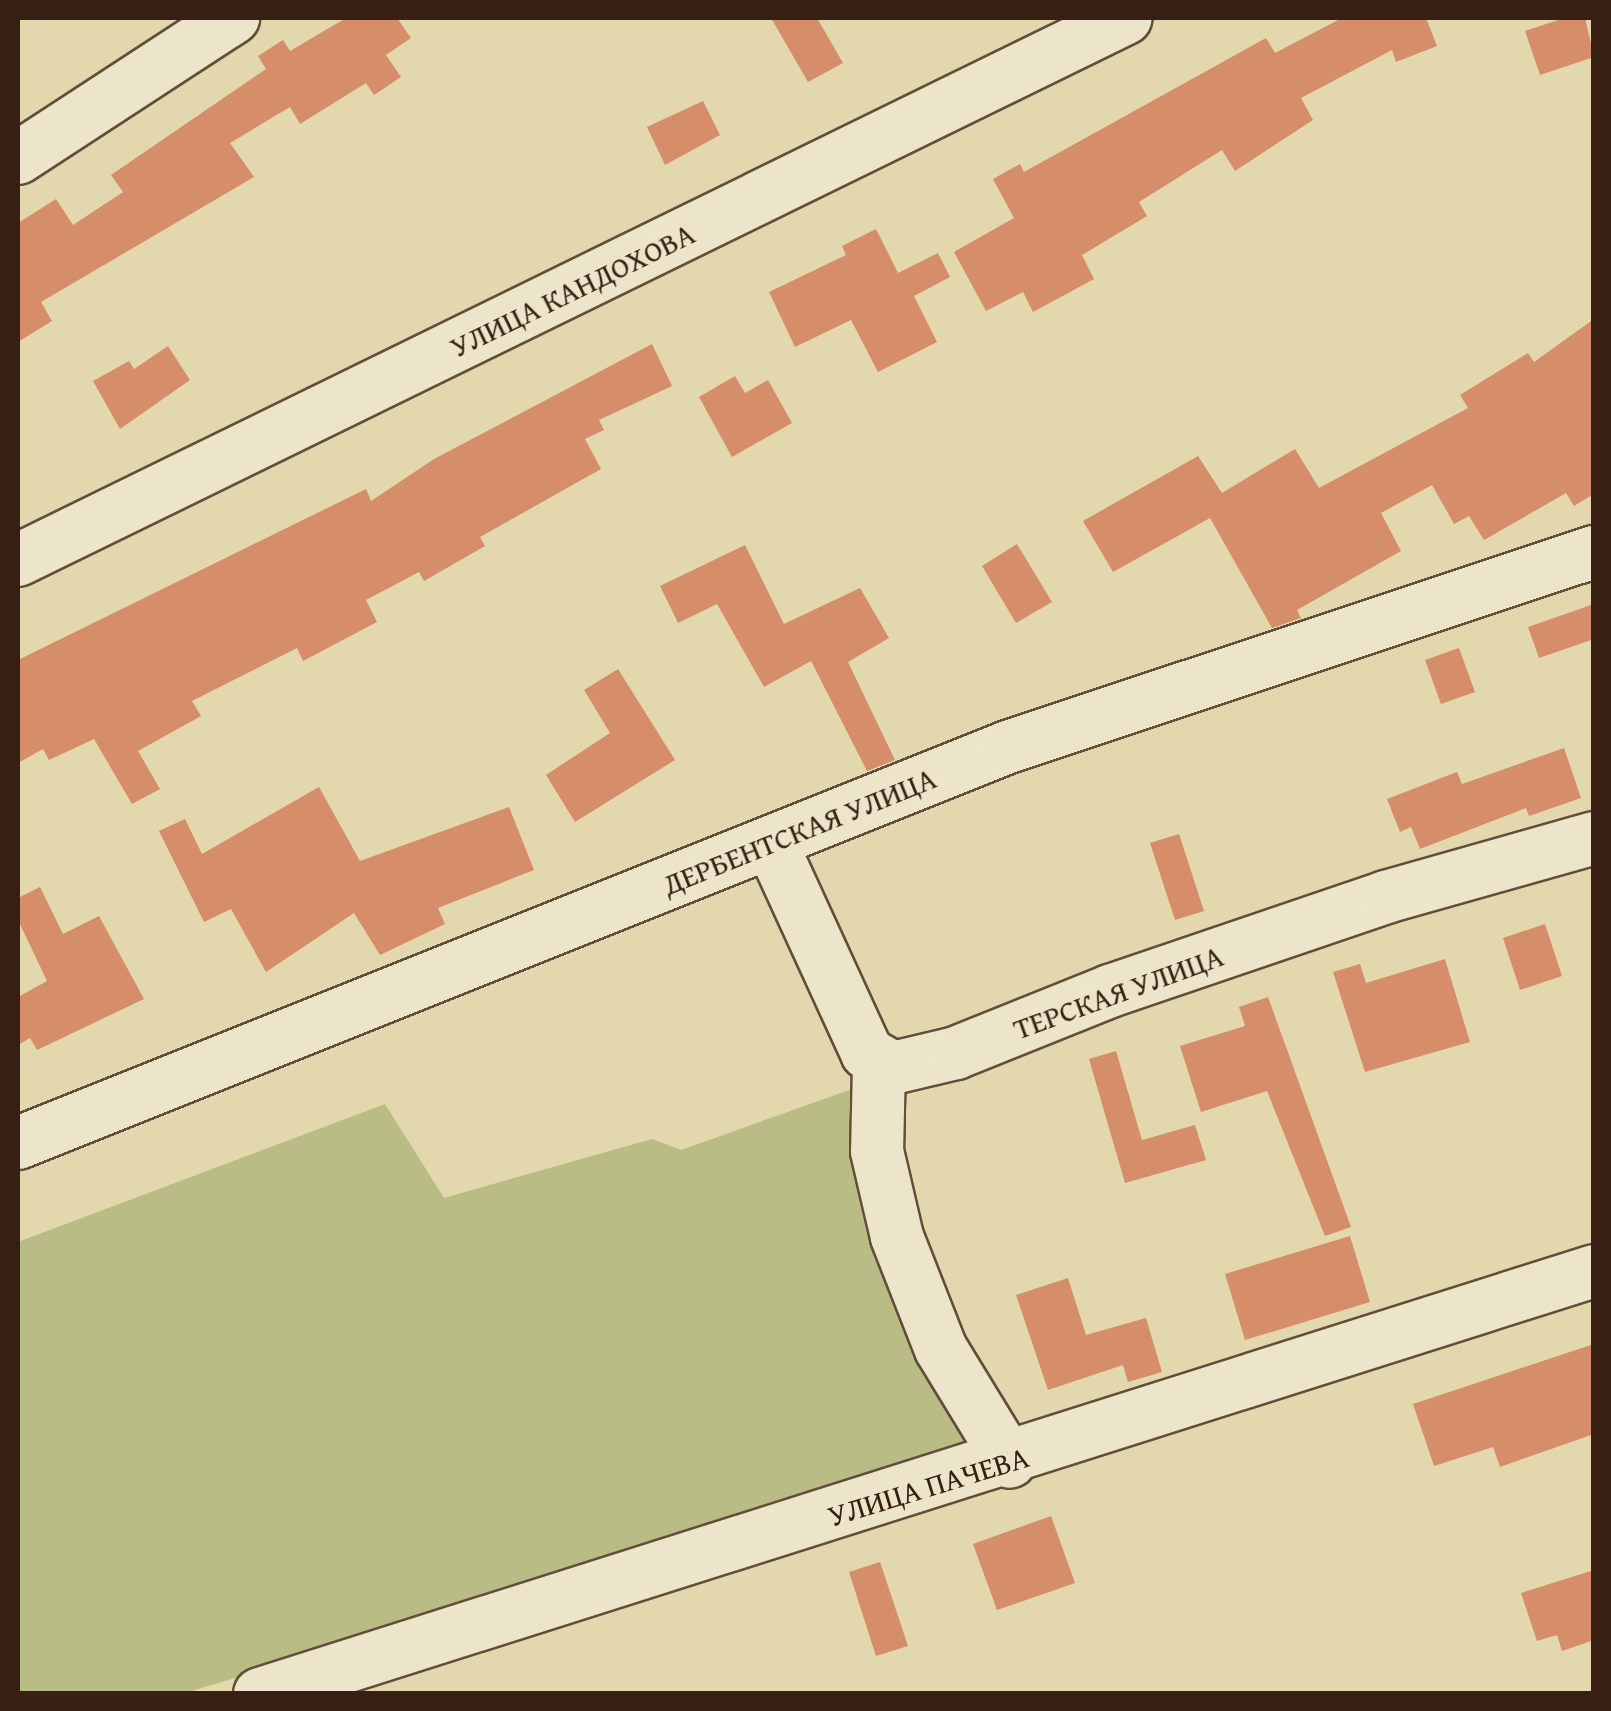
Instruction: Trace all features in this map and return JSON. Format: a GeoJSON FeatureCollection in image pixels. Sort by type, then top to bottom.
{"type":"FeatureCollection","features":[{"type":"Feature","properties":{"kind":"street"},"geometry":{"type":"LineString","coordinates":[[18,158],[234,18]]}},
{"type":"Feature","properties":{"kind":"street","name":"УЛИЦА КАНДОХОВА"},"geometry":{"type":"LineString","coordinates":[[18,560],[1126,18]]}},
{"type":"Feature","properties":{"kind":"street","name":"ДЕРБЕНТСКАЯ УЛИЦА"},"geometry":{"type":"LineString","coordinates":[[18,1143],[1008,747],[1594,552]]}},
{"type":"Feature","properties":{"kind":"street","name":"ТЕРСКАЯ УЛИЦА"},"geometry":{"type":"LineString","coordinates":[[879,1065],[916,1066],[1110,991],[1386,897],[1594,838]]}},
{"type":"Feature","properties":{"kind":"street"},"geometry":{"type":"LineString","coordinates":[[771,843],[879,1065],[877,1152],[897,1236],[942,1349],[1010,1462]]}},
{"type":"Feature","properties":{"kind":"street","name":"УЛИЦА ПАЧЕВА"},"geometry":{"type":"LineString","coordinates":[[260,1694],[1010,1462],[1594,1271]]}},
{"type":"Feature","properties":{"kind":"green space"},"geometry":{"type":"Polygon","coordinates":[[[852,1089],[870,1242],[907,1330],[986,1452],[185,1693],[18,1694],[18,1242],[385,1104],[444,1198],[652,1139],[681,1150],[852,1089]]]}},
{"type":"Feature","properties":{"kind":"building"},"geometry":{"type":"Polygon","coordinates":[[[346,18],[397,18],[411,38],[386,55],[401,77],[374,95],[366,83],[300,124],[290,107],[230,143],[254,177],[41,302],[52,321],[18,342],[18,223],[56,199],[73,225],[123,192],[111,175],[266,69],[258,56],[283,40],[290,51],[346,18]]]}},
{"type":"Feature","properties":{"kind":"building"},"geometry":{"type":"Polygon","coordinates":[[[771,18],[817,18],[843,63],[808,82],[771,18]]]}},
{"type":"Feature","properties":{"kind":"building"},"geometry":{"type":"Polygon","coordinates":[[[1342,18],[1426,18],[1437,46],[1396,62],[1392,50],[1301,98],[1313,120],[1235,171],[1222,150],[1139,202],[1147,216],[1082,255],[1094,279],[1033,312],[1023,292],[986,311],[954,252],[1014,218],[993,179],[1020,164],[1024,172],[1266,38],[1275,53],[1342,18]]]}},
{"type":"Feature","properties":{"kind":"building"},"geometry":{"type":"Polygon","coordinates":[[[1564,18],[1585,18],[1594,57],[1540,75],[1525,31],[1564,18]]]}},
{"type":"Feature","properties":{"kind":"building"},"geometry":{"type":"Polygon","coordinates":[[[703,101],[720,135],[665,165],[647,127],[703,101]]]}},
{"type":"Feature","properties":{"kind":"building"},"geometry":{"type":"Polygon","coordinates":[[[876,229],[898,273],[938,253],[950,277],[914,296],[937,342],[878,372],[851,320],[795,347],[769,292],[846,255],[842,246],[876,229]]]}},
{"type":"Feature","properties":{"kind":"building"},"geometry":{"type":"Polygon","coordinates":[[[1594,319],[1594,494],[1574,506],[1566,493],[1484,540],[1469,516],[1454,524],[1432,485],[1381,513],[1401,551],[1297,610],[1301,618],[1272,628],[1210,518],[1113,572],[1083,521],[1198,456],[1222,493],[1295,449],[1319,488],[1468,408],[1460,395],[1528,353],[1534,362],[1594,319]]]}},
{"type":"Feature","properties":{"kind":"building"},"geometry":{"type":"Polygon","coordinates":[[[652,344],[672,386],[599,420],[604,430],[585,439],[601,469],[480,537],[485,546],[424,581],[419,572],[366,600],[377,622],[303,661],[297,648],[192,701],[201,716],[138,751],[160,789],[132,804],[94,739],[49,760],[43,749],[18,763],[18,660],[366,489],[371,501],[434,459],[652,344]]]}},
{"type":"Feature","properties":{"kind":"building"},"geometry":{"type":"Polygon","coordinates":[[[168,346],[190,380],[120,429],[93,381],[129,361],[134,369],[168,346]]]}},
{"type":"Feature","properties":{"kind":"building"},"geometry":{"type":"Polygon","coordinates":[[[735,376],[745,393],[768,380],[792,423],[732,457],[699,397],[735,376]]]}},
{"type":"Feature","properties":{"kind":"building"},"geometry":{"type":"Polygon","coordinates":[[[1017,544],[1052,602],[1016,623],[982,566],[1017,544]]]}},
{"type":"Feature","properties":{"kind":"building"},"geometry":{"type":"Polygon","coordinates":[[[745,545],[784,624],[860,588],[889,638],[848,662],[895,760],[867,771],[811,661],[764,687],[717,604],[678,623],[660,586],[745,545]]]}},
{"type":"Feature","properties":{"kind":"building"},"geometry":{"type":"Polygon","coordinates":[[[1594,604],[1594,639],[1539,658],[1528,627],[1594,604]]]}},
{"type":"Feature","properties":{"kind":"building"},"geometry":{"type":"Polygon","coordinates":[[[1459,648],[1475,692],[1441,704],[1425,660],[1459,648]]]}},
{"type":"Feature","properties":{"kind":"building"},"geometry":{"type":"Polygon","coordinates":[[[618,669],[675,760],[575,822],[546,775],[610,733],[584,690],[618,669]]]}},
{"type":"Feature","properties":{"kind":"building"},"geometry":{"type":"Polygon","coordinates":[[[1564,748],[1581,798],[1529,816],[1526,808],[1420,849],[1411,827],[1400,832],[1387,799],[1457,772],[1462,784],[1564,748]]]}},
{"type":"Feature","properties":{"kind":"building"},"geometry":{"type":"Polygon","coordinates":[[[319,787],[360,861],[509,807],[534,870],[438,908],[445,924],[380,955],[354,913],[266,972],[231,909],[204,922],[159,831],[185,819],[202,854],[319,787]]]}},
{"type":"Feature","properties":{"kind":"building"},"geometry":{"type":"Polygon","coordinates":[[[1179,834],[1204,911],[1175,920],[1150,843],[1179,834]]]}},
{"type":"Feature","properties":{"kind":"building"},"geometry":{"type":"Polygon","coordinates":[[[40,887],[63,934],[99,916],[144,999],[37,1050],[30,1038],[18,1045],[18,997],[47,981],[18,920],[18,898],[40,887]]]}},
{"type":"Feature","properties":{"kind":"building"},"geometry":{"type":"Polygon","coordinates":[[[1545,924],[1562,976],[1520,990],[1503,938],[1545,924]]]}},
{"type":"Feature","properties":{"kind":"building"},"geometry":{"type":"Polygon","coordinates":[[[1445,959],[1470,1042],[1365,1072],[1333,972],[1360,964],[1366,983],[1445,959]]]}},
{"type":"Feature","properties":{"kind":"building"},"geometry":{"type":"Polygon","coordinates":[[[1268,997],[1351,1227],[1325,1236],[1267,1091],[1201,1112],[1180,1046],[1245,1026],[1239,1007],[1268,997]]]}},
{"type":"Feature","properties":{"kind":"building"},"geometry":{"type":"Polygon","coordinates":[[[1116,1051],[1142,1140],[1195,1125],[1206,1160],[1125,1183],[1089,1059],[1116,1051]]]}},
{"type":"Feature","properties":{"kind":"building"},"geometry":{"type":"Polygon","coordinates":[[[1350,1236],[1370,1302],[1245,1340],[1225,1274],[1350,1236]]]}},
{"type":"Feature","properties":{"kind":"building"},"geometry":{"type":"Polygon","coordinates":[[[1068,1278],[1086,1335],[1146,1318],[1162,1372],[1128,1382],[1123,1365],[1048,1390],[1016,1295],[1068,1278]]]}},
{"type":"Feature","properties":{"kind":"building"},"geometry":{"type":"Polygon","coordinates":[[[1594,1344],[1594,1434],[1500,1467],[1493,1447],[1434,1466],[1413,1404],[1594,1344]]]}},
{"type":"Feature","properties":{"kind":"building"},"geometry":{"type":"Polygon","coordinates":[[[1051,1516],[1075,1583],[997,1610],[973,1544],[1051,1516]]]}},
{"type":"Feature","properties":{"kind":"building"},"geometry":{"type":"Polygon","coordinates":[[[880,1562],[908,1646],[876,1656],[849,1572],[880,1562]]]}},
{"type":"Feature","properties":{"kind":"building"},"geometry":{"type":"Polygon","coordinates":[[[1594,1570],[1594,1640],[1562,1651],[1557,1635],[1537,1641],[1521,1593],[1594,1570]]]}}]}
